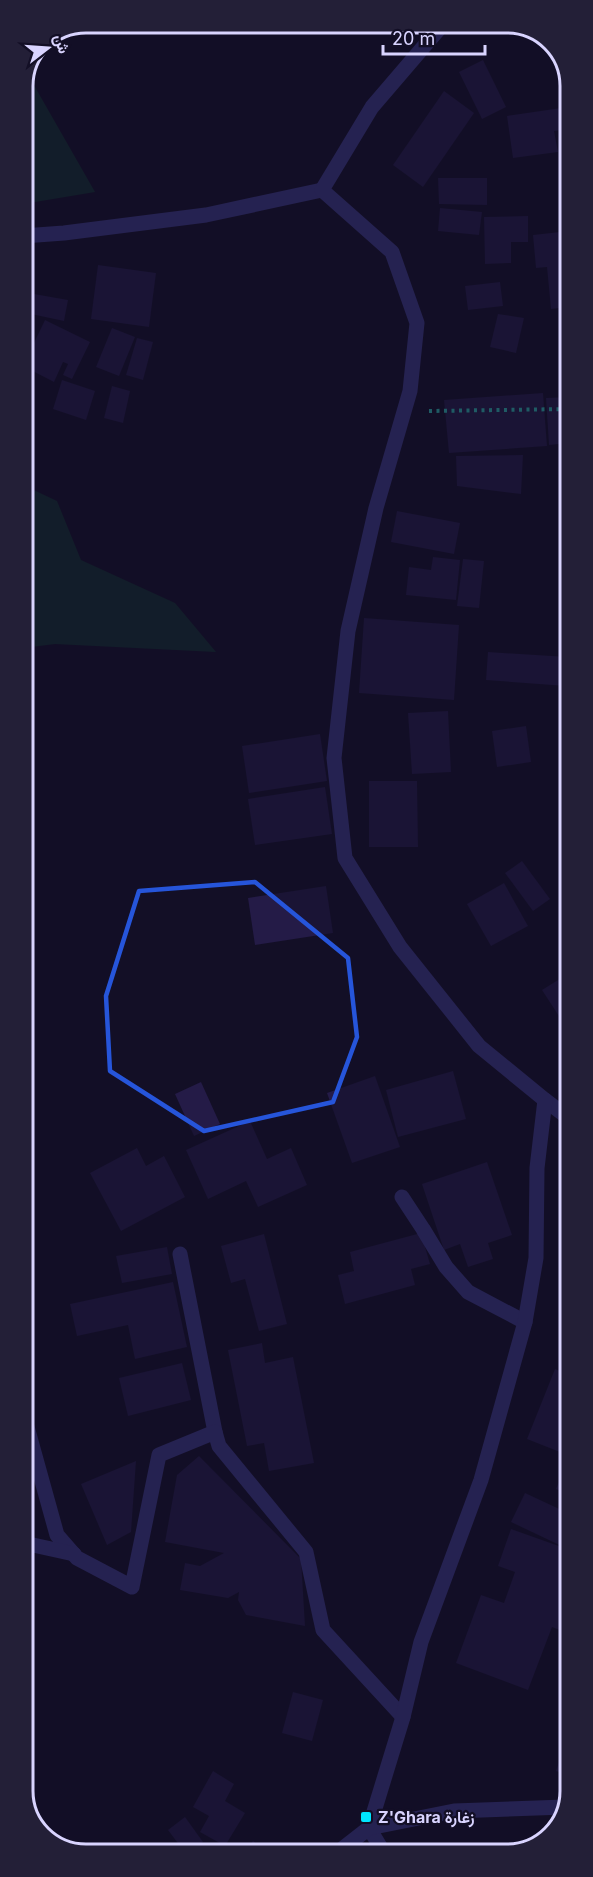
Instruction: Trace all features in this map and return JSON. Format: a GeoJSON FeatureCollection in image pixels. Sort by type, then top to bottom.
{"type":"FeatureCollection","features":[{"type":"Feature","properties":{"kind":"street"},"geometry":{"type":"LineString","coordinates":[[33,235],[206,215],[322,190],[372,107],[435,33]]}},
{"type":"Feature","properties":{"kind":"street"},"geometry":{"type":"LineString","coordinates":[[322,190],[392,252],[417,322],[410,391],[376,508],[348,631],[334,758],[345,858],[400,947],[479,1046],[560,1112]]}},
{"type":"Feature","properties":{"kind":"street"},"geometry":{"type":"LineString","coordinates":[[379,1844],[369,1828],[403,1717],[421,1642],[482,1480],[525,1322],[536,1258],[537,1168],[544,1100]]}},
{"type":"Feature","properties":{"kind":"street"},"geometry":{"type":"LineString","coordinates":[[402,1197],[446,1268],[468,1292],[525,1322]]}},
{"type":"Feature","properties":{"kind":"street"},"geometry":{"type":"LineString","coordinates":[[180,1254],[219,1446],[306,1552],[324,1630],[403,1717]]}},
{"type":"Feature","properties":{"kind":"street"},"geometry":{"type":"LineString","coordinates":[[33,1448],[57,1534],[77,1558],[132,1587],[159,1455],[215,1432]]}},
{"type":"Feature","properties":{"kind":"street"},"geometry":{"type":"LineString","coordinates":[[33,1545],[74,1554]]}},
{"type":"Feature","properties":{"kind":"street"},"geometry":{"type":"LineString","coordinates":[[349,1844],[369,1828],[454,1811],[557,1807]]}},
{"type":"Feature","properties":{"kind":"path"},"geometry":{"type":"LineString","coordinates":[[404,412],[560,409]]}},
{"type":"Feature","properties":{"kind":"highlighted area"},"geometry":{"type":"Polygon","coordinates":[[[255,882],[348,958],[357,1037],[333,1102],[204,1131],[110,1071],[106,996],[139,891],[255,882]]]}},
{"type":"Feature","properties":{"kind":"green space"},"geometry":{"type":"Polygon","coordinates":[[[33,84],[95,192],[33,202],[33,84]]]}},
{"type":"Feature","properties":{"kind":"green space"},"geometry":{"type":"Polygon","coordinates":[[[33,490],[57,501],[81,560],[175,603],[216,652],[55,644],[33,647],[33,490]]]}},
{"type":"Feature","properties":{"kind":"building"},"geometry":{"type":"Polygon","coordinates":[[[483,60],[506,107],[482,119],[459,72],[483,60]]]}},
{"type":"Feature","properties":{"kind":"building"},"geometry":{"type":"Polygon","coordinates":[[[444,91],[474,113],[423,187],[393,165],[444,91]]]}},
{"type":"Feature","properties":{"kind":"building"},"geometry":{"type":"Polygon","coordinates":[[[560,108],[560,130],[554,131],[558,152],[513,158],[507,116],[560,108]]]}},
{"type":"Feature","properties":{"kind":"building"},"geometry":{"type":"Polygon","coordinates":[[[438,178],[487,178],[487,205],[439,204],[438,178]]]}},
{"type":"Feature","properties":{"kind":"building"},"geometry":{"type":"Polygon","coordinates":[[[440,208],[482,212],[479,235],[438,231],[440,208]]]}},
{"type":"Feature","properties":{"kind":"building"},"geometry":{"type":"Polygon","coordinates":[[[528,216],[528,242],[511,242],[511,263],[485,264],[484,217],[528,216]]]}},
{"type":"Feature","properties":{"kind":"building"},"geometry":{"type":"Polygon","coordinates":[[[560,232],[560,308],[551,309],[547,267],[536,268],[533,235],[560,232]]]}},
{"type":"Feature","properties":{"kind":"building"},"geometry":{"type":"Polygon","coordinates":[[[98,265],[156,273],[149,327],[91,319],[98,265]]]}},
{"type":"Feature","properties":{"kind":"building"},"geometry":{"type":"Polygon","coordinates":[[[500,282],[503,306],[468,310],[465,286],[500,282]]]}},
{"type":"Feature","properties":{"kind":"building"},"geometry":{"type":"Polygon","coordinates":[[[34,294],[68,300],[64,321],[33,314],[34,294]]]}},
{"type":"Feature","properties":{"kind":"building"},"geometry":{"type":"Polygon","coordinates":[[[498,314],[524,318],[516,353],[490,347],[498,314]]]}},
{"type":"Feature","properties":{"kind":"building"},"geometry":{"type":"Polygon","coordinates":[[[45,320],[90,342],[72,379],[63,375],[68,364],[63,362],[54,382],[33,371],[33,345],[45,320]]]}},
{"type":"Feature","properties":{"kind":"building"},"geometry":{"type":"Polygon","coordinates":[[[112,328],[135,337],[119,376],[96,367],[112,328]]]}},
{"type":"Feature","properties":{"kind":"building"},"geometry":{"type":"Polygon","coordinates":[[[137,338],[153,342],[143,380],[126,375],[137,338]]]}},
{"type":"Feature","properties":{"kind":"building"},"geometry":{"type":"Polygon","coordinates":[[[62,380],[95,391],[86,420],[53,409],[62,380]]]}},
{"type":"Feature","properties":{"kind":"building"},"geometry":{"type":"Polygon","coordinates":[[[112,386],[130,391],[123,423],[104,418],[112,386]]]}},
{"type":"Feature","properties":{"kind":"building"},"geometry":{"type":"Polygon","coordinates":[[[543,393],[547,446],[449,453],[444,400],[543,393]]]}},
{"type":"Feature","properties":{"kind":"building"},"geometry":{"type":"Polygon","coordinates":[[[560,397],[560,444],[549,445],[546,398],[560,397]]]}},
{"type":"Feature","properties":{"kind":"building"},"geometry":{"type":"Polygon","coordinates":[[[523,455],[521,494],[457,486],[456,456],[523,455]]]}},
{"type":"Feature","properties":{"kind":"building"},"geometry":{"type":"Polygon","coordinates":[[[397,511],[460,523],[454,554],[391,542],[397,511]]]}},
{"type":"Feature","properties":{"kind":"building"},"geometry":{"type":"Polygon","coordinates":[[[433,557],[460,560],[456,600],[406,595],[409,567],[431,570],[433,557]]]}},
{"type":"Feature","properties":{"kind":"building"},"geometry":{"type":"Polygon","coordinates":[[[463,559],[484,561],[479,608],[457,606],[463,559]]]}},
{"type":"Feature","properties":{"kind":"building"},"geometry":{"type":"Polygon","coordinates":[[[364,618],[459,625],[454,700],[359,693],[364,618]]]}},
{"type":"Feature","properties":{"kind":"building"},"geometry":{"type":"Polygon","coordinates":[[[488,652],[560,656],[560,686],[486,680],[488,652]]]}},
{"type":"Feature","properties":{"kind":"building"},"geometry":{"type":"Polygon","coordinates":[[[448,711],[451,772],[412,774],[408,713],[448,711]]]}},
{"type":"Feature","properties":{"kind":"building"},"geometry":{"type":"Polygon","coordinates":[[[526,726],[531,762],[497,767],[492,731],[526,726]]]}},
{"type":"Feature","properties":{"kind":"building"},"geometry":{"type":"Polygon","coordinates":[[[320,734],[327,781],[249,793],[242,746],[320,734]]]}},
{"type":"Feature","properties":{"kind":"building"},"geometry":{"type":"Polygon","coordinates":[[[369,781],[417,781],[418,847],[369,847],[369,781]]]}},
{"type":"Feature","properties":{"kind":"building"},"geometry":{"type":"Polygon","coordinates":[[[325,787],[332,834],[255,845],[248,799],[325,787]]]}},
{"type":"Feature","properties":{"kind":"building"},"geometry":{"type":"Polygon","coordinates":[[[522,861],[550,899],[533,911],[505,873],[522,861]]]}},
{"type":"Feature","properties":{"kind":"building"},"geometry":{"type":"Polygon","coordinates":[[[504,883],[528,926],[491,946],[467,904],[504,883]]]}},
{"type":"Feature","properties":{"kind":"building"},"geometry":{"type":"Polygon","coordinates":[[[326,886],[333,933],[255,945],[248,898],[326,886]]]}},
{"type":"Feature","properties":{"kind":"building"},"geometry":{"type":"Polygon","coordinates":[[[560,979],[560,1018],[542,990],[560,979]]]}},
{"type":"Feature","properties":{"kind":"building"},"geometry":{"type":"Polygon","coordinates":[[[453,1071],[466,1119],[398,1137],[386,1090],[453,1071]]]}},
{"type":"Feature","properties":{"kind":"building"},"geometry":{"type":"Polygon","coordinates":[[[375,1076],[400,1147],[352,1163],[327,1093],[375,1076]]]}},
{"type":"Feature","properties":{"kind":"building"},"geometry":{"type":"Polygon","coordinates":[[[201,1082],[220,1124],[194,1136],[175,1094],[201,1082]]]}},
{"type":"Feature","properties":{"kind":"building"},"geometry":{"type":"Polygon","coordinates":[[[250,1121],[267,1159],[291,1148],[307,1185],[258,1207],[246,1181],[208,1199],[186,1150],[250,1121]]]}},
{"type":"Feature","properties":{"kind":"building"},"geometry":{"type":"Polygon","coordinates":[[[137,1148],[146,1166],[164,1156],[185,1197],[121,1231],[90,1173],[137,1148]]]}},
{"type":"Feature","properties":{"kind":"building"},"geometry":{"type":"Polygon","coordinates":[[[487,1162],[512,1235],[488,1243],[493,1259],[468,1267],[460,1244],[444,1250],[422,1184],[487,1162]]]}},
{"type":"Feature","properties":{"kind":"building"},"geometry":{"type":"Polygon","coordinates":[[[421,1233],[430,1264],[411,1269],[415,1285],[345,1304],[338,1275],[354,1271],[350,1252],[421,1233]]]}},
{"type":"Feature","properties":{"kind":"building"},"geometry":{"type":"Polygon","coordinates":[[[264,1234],[287,1324],[259,1331],[245,1279],[231,1283],[221,1246],[264,1234]]]}},
{"type":"Feature","properties":{"kind":"building"},"geometry":{"type":"Polygon","coordinates":[[[167,1247],[172,1274],[122,1283],[116,1256],[167,1247]]]}},
{"type":"Feature","properties":{"kind":"building"},"geometry":{"type":"Polygon","coordinates":[[[173,1282],[187,1347],[135,1359],[128,1325],[77,1336],[70,1304],[173,1282]]]}},
{"type":"Feature","properties":{"kind":"building"},"geometry":{"type":"Polygon","coordinates":[[[262,1343],[265,1363],[293,1357],[314,1463],[269,1471],[264,1443],[247,1446],[228,1350],[262,1343]]]}},
{"type":"Feature","properties":{"kind":"building"},"geometry":{"type":"Polygon","coordinates":[[[182,1363],[191,1400],[128,1416],[119,1378],[182,1363]]]}},
{"type":"Feature","properties":{"kind":"building"},"geometry":{"type":"Polygon","coordinates":[[[555,1369],[560,1371],[560,1452],[527,1439],[555,1369]]]}},
{"type":"Feature","properties":{"kind":"building"},"geometry":{"type":"Polygon","coordinates":[[[199,1456],[301,1559],[305,1626],[246,1615],[238,1600],[239,1592],[228,1598],[180,1590],[185,1563],[200,1566],[224,1553],[165,1542],[177,1475],[199,1456]]]}},
{"type":"Feature","properties":{"kind":"building"},"geometry":{"type":"Polygon","coordinates":[[[136,1461],[131,1532],[107,1545],[81,1484],[136,1461]]]}},
{"type":"Feature","properties":{"kind":"building"},"geometry":{"type":"Polygon","coordinates":[[[525,1493],[560,1509],[560,1545],[511,1522],[525,1493]]]}},
{"type":"Feature","properties":{"kind":"building"},"geometry":{"type":"Polygon","coordinates":[[[511,1529],[560,1546],[560,1630],[552,1627],[528,1690],[456,1663],[481,1595],[504,1603],[515,1572],[498,1566],[511,1529]]]}},
{"type":"Feature","properties":{"kind":"building"},"geometry":{"type":"Polygon","coordinates":[[[293,1692],[323,1700],[312,1741],[282,1733],[293,1692]]]}},
{"type":"Feature","properties":{"kind":"building"},"geometry":{"type":"Polygon","coordinates":[[[560,1759],[560,1772],[556,1771],[560,1759]]]}},
{"type":"Feature","properties":{"kind":"building"},"geometry":{"type":"Polygon","coordinates":[[[213,1771],[234,1784],[225,1801],[245,1813],[226,1844],[221,1844],[200,1832],[209,1816],[193,1807],[213,1771]]]}},
{"type":"Feature","properties":{"kind":"building"},"geometry":{"type":"Polygon","coordinates":[[[185,1817],[203,1842],[178,1844],[168,1830],[185,1817]]]}},
{"type":"Feature","properties":{"kind":"place","name":"Z'Ghara زغارة"},"geometry":{"type":"Point","coordinates":[366,1817]}}]}
